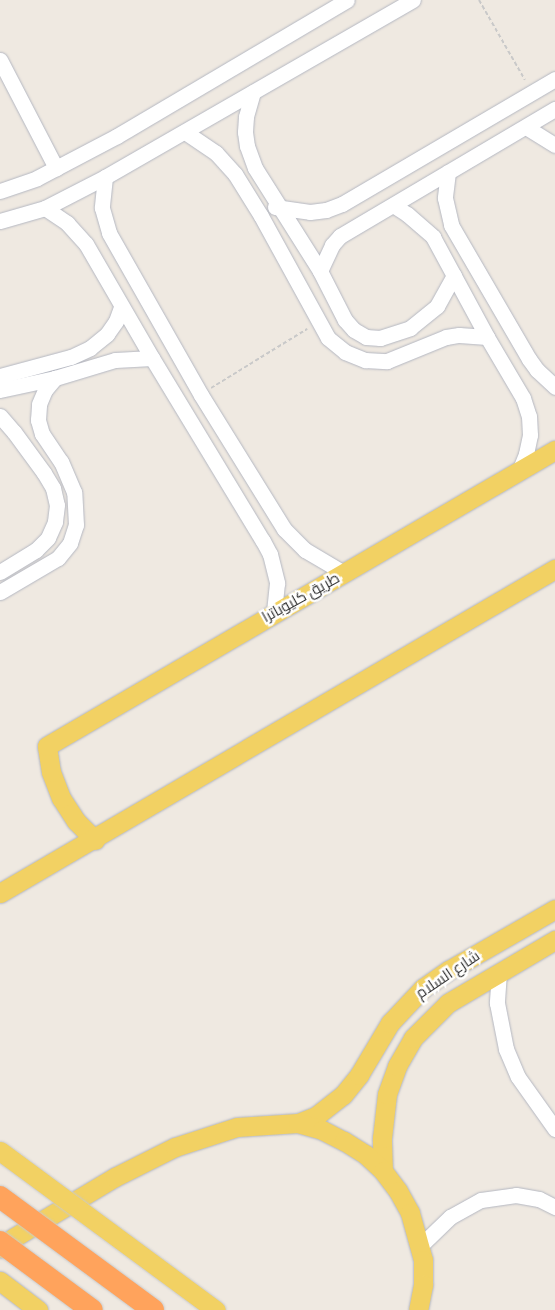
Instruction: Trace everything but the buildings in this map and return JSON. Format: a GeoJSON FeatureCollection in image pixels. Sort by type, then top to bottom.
{"type":"FeatureCollection","features":[{"type":"Feature","properties":{"kind":"highway"},"geometry":{"type":"LineString","coordinates":[[0,1197],[153,1310]]}},
{"type":"Feature","properties":{"kind":"highway"},"geometry":{"type":"LineString","coordinates":[[0,1242],[92,1310]]}},
{"type":"Feature","properties":{"kind":"main road","name":"طريق كليوباترا"},"geometry":{"type":"LineString","coordinates":[[95,840],[76,821],[61,798],[51,772],[47,746],[555,450]]}},
{"type":"Feature","properties":{"kind":"main road"},"geometry":{"type":"LineString","coordinates":[[0,893],[95,840],[555,569]]}},
{"type":"Feature","properties":{"kind":"main road","name":"شارع السلام"},"geometry":{"type":"LineString","coordinates":[[298,1124],[316,1116],[343,1095],[359,1075],[390,1023],[423,988],[449,970],[555,909]]}},
{"type":"Feature","properties":{"kind":"main road","name":"شارع السلام"},"geometry":{"type":"LineString","coordinates":[[383,1171],[382,1138],[385,1104],[391,1081],[404,1052],[424,1025],[442,1008],[555,940]]}},
{"type":"Feature","properties":{"kind":"main road"},"geometry":{"type":"LineString","coordinates":[[0,1248],[13,1238],[115,1177],[175,1147],[237,1127],[298,1124],[322,1130],[344,1140],[365,1154],[383,1171],[398,1191],[410,1213],[420,1246],[423,1285],[418,1310]]}},
{"type":"Feature","properties":{"kind":"main road"},"geometry":{"type":"LineString","coordinates":[[0,1151],[216,1310]]}},
{"type":"Feature","properties":{"kind":"main road"},"geometry":{"type":"LineString","coordinates":[[0,1281],[38,1310]]}},
{"type":"Feature","properties":{"kind":"street"},"geometry":{"type":"LineString","coordinates":[[0,191],[23,184],[117,136],[347,0]]}},
{"type":"Feature","properties":{"kind":"street"},"geometry":{"type":"LineString","coordinates":[[0,220],[45,208],[105,177],[414,0]]}},
{"type":"Feature","properties":{"kind":"street"},"geometry":{"type":"LineString","coordinates":[[0,60],[56,168]]}},
{"type":"Feature","properties":{"kind":"street"},"geometry":{"type":"LineString","coordinates":[[261,216],[278,206],[310,212],[326,210],[342,204],[555,79]]}},
{"type":"Feature","properties":{"kind":"street"},"geometry":{"type":"LineString","coordinates":[[253,92],[246,117],[247,146],[256,168],[320,271],[345,320],[354,330],[366,337],[380,338],[410,328],[425,318],[437,306],[454,275]]}},
{"type":"Feature","properties":{"kind":"street"},"geometry":{"type":"LineString","coordinates":[[320,271],[332,245],[340,236],[555,109]]}},
{"type":"Feature","properties":{"kind":"street"},"geometry":{"type":"LineString","coordinates":[[526,127],[555,145]]}},
{"type":"Feature","properties":{"kind":"street"},"geometry":{"type":"LineString","coordinates":[[185,132],[204,143],[226,163],[261,216],[328,338],[345,352],[365,360],[387,360],[446,337],[473,335],[487,337]]}},
{"type":"Feature","properties":{"kind":"street"},"geometry":{"type":"LineString","coordinates":[[448,172],[446,198],[452,225],[529,359],[536,370],[555,387]]}},
{"type":"Feature","properties":{"kind":"street"},"geometry":{"type":"LineString","coordinates":[[105,177],[102,208],[104,221],[201,395],[284,528],[312,555],[344,574]]}},
{"type":"Feature","properties":{"kind":"street"},"geometry":{"type":"LineString","coordinates":[[392,205],[407,214],[432,237],[487,337],[517,385],[529,416],[530,435],[526,454],[519,471]]}},
{"type":"Feature","properties":{"kind":"street"},"geometry":{"type":"LineString","coordinates":[[45,208],[73,228],[92,256],[263,541],[272,561],[277,583],[274,612]]}},
{"type":"Feature","properties":{"kind":"street"},"geometry":{"type":"LineString","coordinates":[[432,237],[452,225]]}},
{"type":"Feature","properties":{"kind":"street"},"geometry":{"type":"LineString","coordinates":[[92,256],[114,241]]}},
{"type":"Feature","properties":{"kind":"street"},"geometry":{"type":"LineString","coordinates":[[0,376],[71,356],[90,348],[107,334],[116,321],[121,307]]}},
{"type":"Feature","properties":{"kind":"street"},"geometry":{"type":"LineString","coordinates":[[90,348],[97,364]]}},
{"type":"Feature","properties":{"kind":"street"},"geometry":{"type":"LineString","coordinates":[[0,390],[55,378],[115,360],[152,358]]}},
{"type":"Feature","properties":{"kind":"street"},"geometry":{"type":"LineString","coordinates":[[0,592],[58,558],[70,543],[76,525],[74,492],[61,462],[42,434],[38,420],[42,397],[55,378]]}},
{"type":"Feature","properties":{"kind":"street"},"geometry":{"type":"LineString","coordinates":[[0,416],[14,432],[53,488],[57,505],[55,522],[48,538],[36,550],[0,572]]}},
{"type":"Feature","properties":{"kind":"street"},"geometry":{"type":"LineString","coordinates":[[263,541],[275,537],[284,528]]}},
{"type":"Feature","properties":{"kind":"street"},"geometry":{"type":"LineString","coordinates":[[499,972],[497,1003],[506,1049],[518,1078],[555,1128]]}},
{"type":"Feature","properties":{"kind":"street"},"geometry":{"type":"LineString","coordinates":[[420,1246],[454,1214],[470,1204],[486,1198],[504,1195],[521,1196],[539,1199],[555,1207]]}},
{"type":"Feature","properties":{"kind":"path"},"geometry":{"type":"LineString","coordinates":[[479,0],[532,93]]}},
{"type":"Feature","properties":{"kind":"path"},"geometry":{"type":"LineString","coordinates":[[201,395],[319,322]]}}]}
